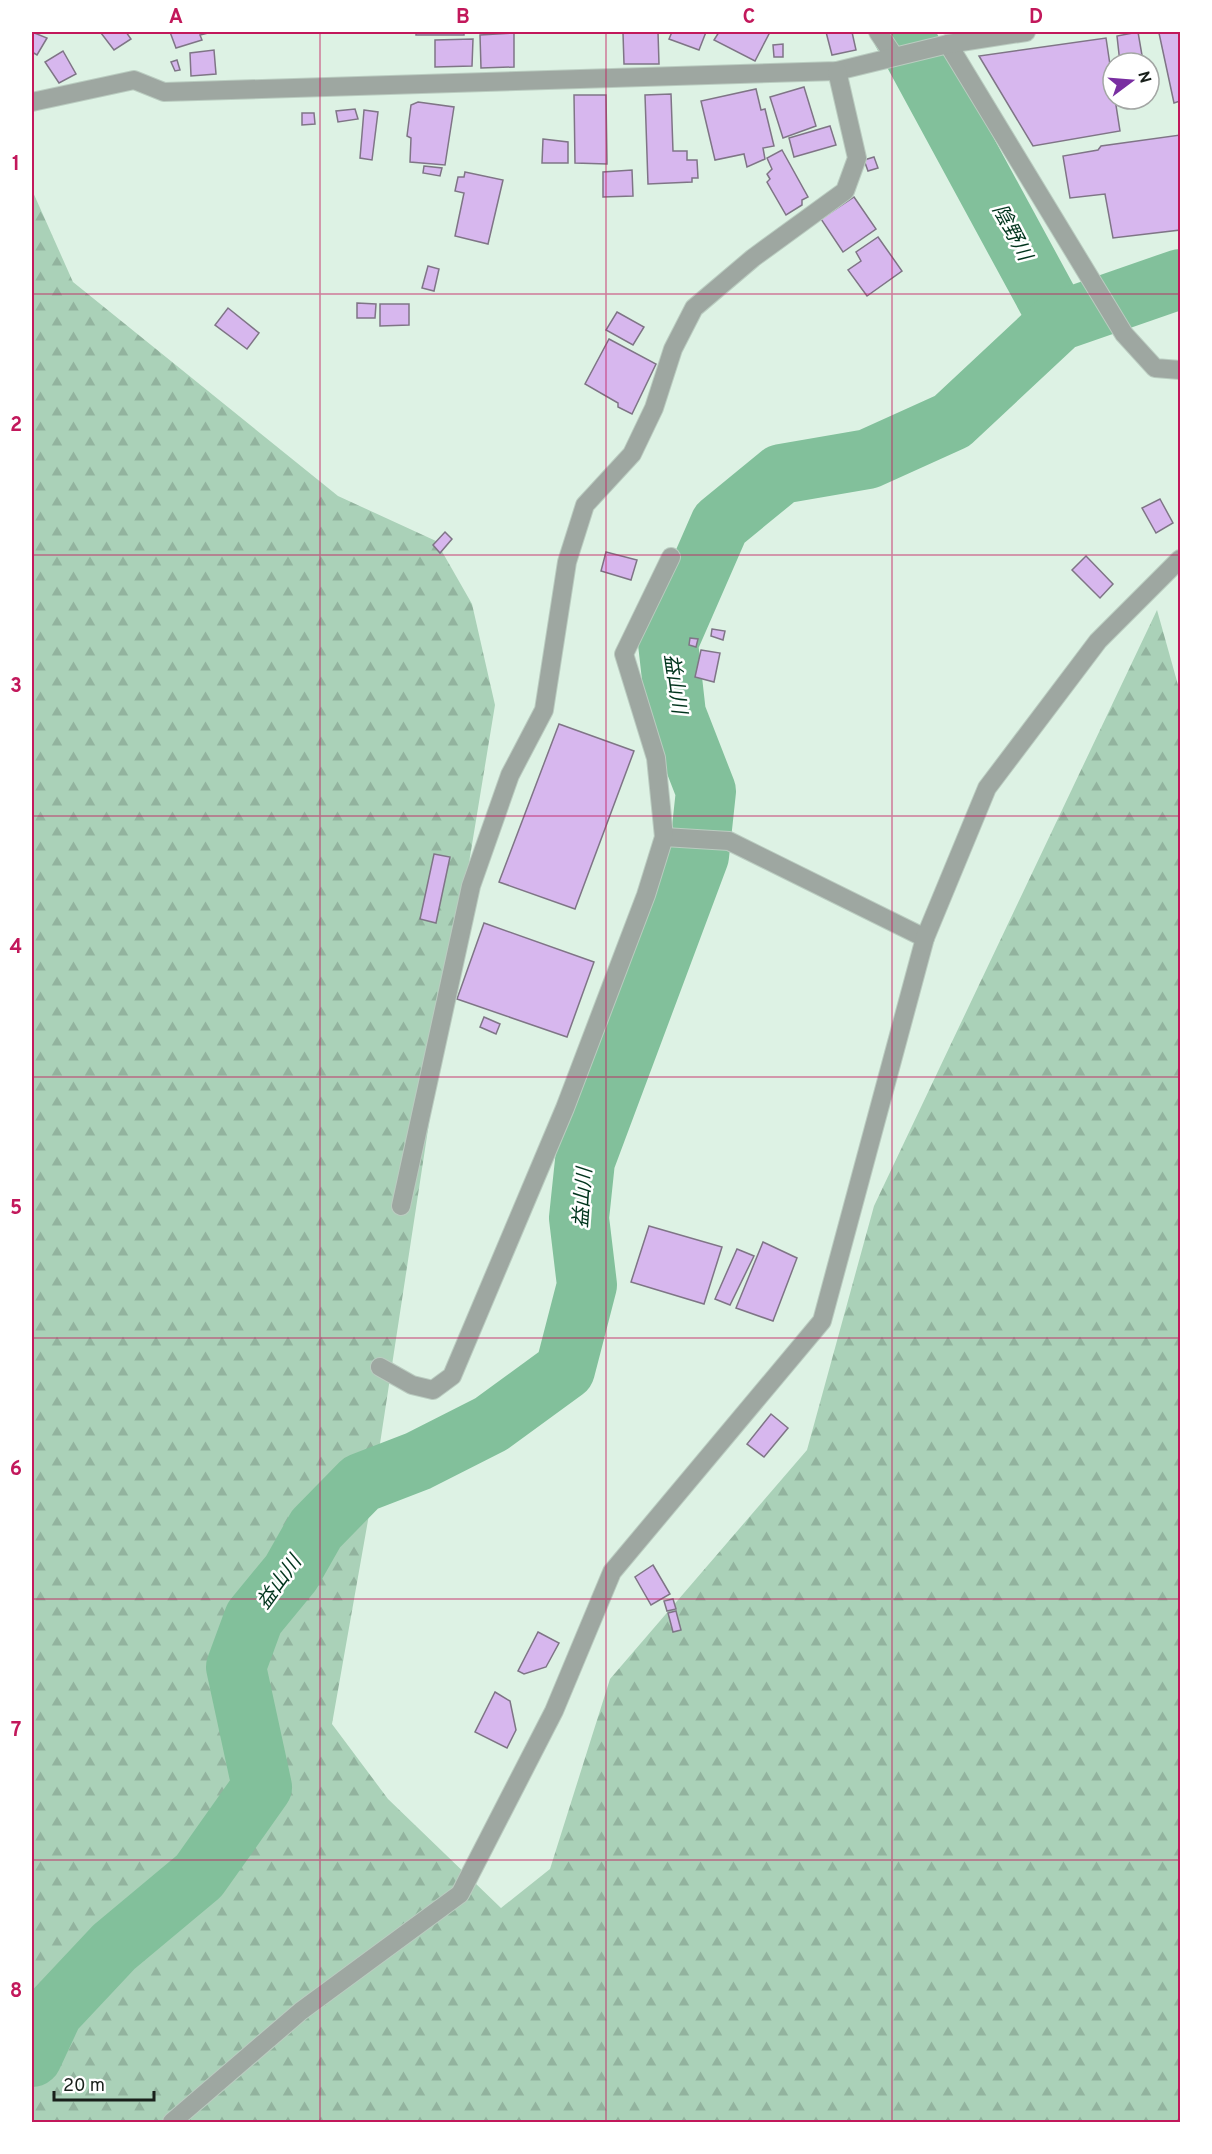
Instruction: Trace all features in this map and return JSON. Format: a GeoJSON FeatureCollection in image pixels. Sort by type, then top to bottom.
{"type":"FeatureCollection","features":[{"type":"Feature","properties":{"kind":"street"},"geometry":{"type":"LineString","coordinates":[[878,32],[894,56]]}},
{"type":"Feature","properties":{"kind":"street"},"geometry":{"type":"LineString","coordinates":[[32,102],[134,80],[164,92],[837,70],[948,44],[1026,32]]}},
{"type":"Feature","properties":{"kind":"street"},"geometry":{"type":"LineString","coordinates":[[948,44],[1124,334],[1155,368],[1180,370]]}},
{"type":"Feature","properties":{"kind":"street"},"geometry":{"type":"LineString","coordinates":[[401,1206],[471,886],[510,775],[544,710],[567,562],[585,505],[632,454],[654,408],[673,349],[694,308],[753,258],[844,191],[857,158],[837,70]]}},
{"type":"Feature","properties":{"kind":"street"},"geometry":{"type":"LineString","coordinates":[[380,1367],[412,1385],[433,1389],[452,1376],[565,1108],[646,895],[664,837],[656,758],[624,654],[671,557]]}},
{"type":"Feature","properties":{"kind":"street"},"geometry":{"type":"LineString","coordinates":[[172,2122],[301,2012],[460,1894],[554,1711],[612,1572],[822,1322],[925,938],[987,788],[1098,641],[1180,559]]}},
{"type":"Feature","properties":{"kind":"street"},"geometry":{"type":"LineString","coordinates":[[664,837],[729,841],[925,938]]}},
{"type":"Feature","properties":{"kind":"green space"},"geometry":{"type":"Polygon","coordinates":[[[32,190],[73,282],[338,496],[436,541],[472,604],[495,705],[370,1509],[332,1724],[388,1799],[501,1908],[550,1869],[610,1679],[807,1450],[874,1206],[1157,610],[1180,692],[1180,2122],[32,2122],[32,190]]]}},
{"type":"Feature","properties":{"kind":"building"},"geometry":{"type":"Polygon","coordinates":[[[32,32],[47,38],[37,55],[32,52],[32,32]]]}},
{"type":"Feature","properties":{"kind":"building"},"geometry":{"type":"Polygon","coordinates":[[[126,32],[131,39],[114,50],[101,33],[126,32]]]}},
{"type":"Feature","properties":{"kind":"building"},"geometry":{"type":"Polygon","coordinates":[[[170,32],[212,32],[200,35],[202,40],[176,48],[170,32]]]}},
{"type":"Feature","properties":{"kind":"building"},"geometry":{"type":"Polygon","coordinates":[[[416,32],[464,32],[464,35],[416,35],[416,32]]]}},
{"type":"Feature","properties":{"kind":"building"},"geometry":{"type":"Polygon","coordinates":[[[658,32],[659,64],[624,64],[623,33],[658,32]]]}},
{"type":"Feature","properties":{"kind":"building"},"geometry":{"type":"Polygon","coordinates":[[[672,32],[706,32],[699,50],[669,39],[672,32]]]}},
{"type":"Feature","properties":{"kind":"building"},"geometry":{"type":"Polygon","coordinates":[[[719,32],[770,32],[755,61],[714,40],[719,32]]]}},
{"type":"Feature","properties":{"kind":"building"},"geometry":{"type":"Polygon","coordinates":[[[826,32],[852,32],[856,50],[832,55],[826,32]]]}},
{"type":"Feature","properties":{"kind":"building"},"geometry":{"type":"Polygon","coordinates":[[[1138,32],[1141,51],[1119,51],[1117,36],[1138,32]]]}},
{"type":"Feature","properties":{"kind":"building"},"geometry":{"type":"Polygon","coordinates":[[[1180,32],[1180,101],[1174,103],[1159,33],[1180,32]]]}},
{"type":"Feature","properties":{"kind":"building"},"geometry":{"type":"Polygon","coordinates":[[[514,33],[514,67],[481,68],[480,35],[514,33]]]}},
{"type":"Feature","properties":{"kind":"building"},"geometry":{"type":"Polygon","coordinates":[[[1106,38],[1108,51],[1101,51],[1101,111],[1117,111],[1120,131],[1033,146],[979,56],[1106,38]]]}},
{"type":"Feature","properties":{"kind":"building"},"geometry":{"type":"Polygon","coordinates":[[[473,39],[472,66],[435,67],[435,40],[473,39]]]}},
{"type":"Feature","properties":{"kind":"building"},"geometry":{"type":"Polygon","coordinates":[[[783,44],[783,57],[774,57],[773,45],[783,44]]]}},
{"type":"Feature","properties":{"kind":"building"},"geometry":{"type":"Polygon","coordinates":[[[214,50],[216,74],[191,76],[190,53],[214,50]]]}},
{"type":"Feature","properties":{"kind":"building"},"geometry":{"type":"Polygon","coordinates":[[[63,51],[76,74],[59,83],[45,62],[63,51]]]}},
{"type":"Feature","properties":{"kind":"building"},"geometry":{"type":"Polygon","coordinates":[[[177,60],[180,70],[175,71],[171,62],[177,60]]]}},
{"type":"Feature","properties":{"kind":"building"},"geometry":{"type":"Polygon","coordinates":[[[804,87],[816,126],[783,138],[770,97],[804,87]]]}},
{"type":"Feature","properties":{"kind":"building"},"geometry":{"type":"Polygon","coordinates":[[[756,89],[761,110],[765,109],[774,146],[763,148],[765,159],[747,167],[744,154],[715,160],[701,101],[756,89]]]}},
{"type":"Feature","properties":{"kind":"building"},"geometry":{"type":"Polygon","coordinates":[[[671,94],[673,151],[687,151],[687,160],[697,160],[698,178],[692,178],[692,182],[648,184],[645,95],[671,94]]]}},
{"type":"Feature","properties":{"kind":"building"},"geometry":{"type":"Polygon","coordinates":[[[574,95],[606,95],[607,164],[575,163],[574,95]]]}},
{"type":"Feature","properties":{"kind":"building"},"geometry":{"type":"Polygon","coordinates":[[[418,102],[454,107],[445,165],[410,162],[411,138],[407,136],[411,105],[418,102]]]}},
{"type":"Feature","properties":{"kind":"building"},"geometry":{"type":"Polygon","coordinates":[[[355,109],[358,119],[338,122],[336,111],[355,109]]]}},
{"type":"Feature","properties":{"kind":"building"},"geometry":{"type":"Polygon","coordinates":[[[364,110],[378,112],[372,160],[360,158],[364,110]]]}},
{"type":"Feature","properties":{"kind":"building"},"geometry":{"type":"Polygon","coordinates":[[[302,113],[314,113],[315,124],[302,125],[302,113]]]}},
{"type":"Feature","properties":{"kind":"building"},"geometry":{"type":"Polygon","coordinates":[[[830,126],[836,145],[794,157],[789,138],[830,126]]]}},
{"type":"Feature","properties":{"kind":"building"},"geometry":{"type":"Polygon","coordinates":[[[1180,135],[1180,230],[1113,238],[1105,194],[1070,198],[1063,156],[1098,150],[1101,146],[1180,135]]]}},
{"type":"Feature","properties":{"kind":"building"},"geometry":{"type":"Polygon","coordinates":[[[543,139],[568,142],[568,163],[542,163],[543,139]]]}},
{"type":"Feature","properties":{"kind":"building"},"geometry":{"type":"Polygon","coordinates":[[[782,150],[808,197],[802,200],[802,205],[786,215],[767,182],[770,179],[767,174],[772,169],[767,158],[782,150]]]}},
{"type":"Feature","properties":{"kind":"building"},"geometry":{"type":"Polygon","coordinates":[[[874,157],[878,168],[868,171],[864,160],[874,157]]]}},
{"type":"Feature","properties":{"kind":"building"},"geometry":{"type":"Polygon","coordinates":[[[424,166],[442,168],[440,176],[423,173],[424,166]]]}},
{"type":"Feature","properties":{"kind":"building"},"geometry":{"type":"Polygon","coordinates":[[[632,170],[633,196],[603,197],[603,172],[632,170]]]}},
{"type":"Feature","properties":{"kind":"building"},"geometry":{"type":"Polygon","coordinates":[[[465,172],[503,180],[488,244],[455,236],[464,193],[455,191],[458,177],[464,177],[465,172]]]}},
{"type":"Feature","properties":{"kind":"building"},"geometry":{"type":"Polygon","coordinates":[[[854,197],[876,229],[843,252],[821,219],[854,197]]]}},
{"type":"Feature","properties":{"kind":"building"},"geometry":{"type":"Polygon","coordinates":[[[878,237],[902,271],[867,296],[848,270],[861,261],[856,252],[878,237]]]}},
{"type":"Feature","properties":{"kind":"building"},"geometry":{"type":"Polygon","coordinates":[[[428,266],[439,269],[434,291],[422,288],[428,266]]]}},
{"type":"Feature","properties":{"kind":"building"},"geometry":{"type":"Polygon","coordinates":[[[357,303],[376,304],[375,318],[357,318],[357,303]]]}},
{"type":"Feature","properties":{"kind":"building"},"geometry":{"type":"Polygon","coordinates":[[[380,304],[409,304],[409,325],[380,326],[380,304]]]}},
{"type":"Feature","properties":{"kind":"building"},"geometry":{"type":"Polygon","coordinates":[[[228,308],[259,333],[247,349],[215,325],[228,308]]]}},
{"type":"Feature","properties":{"kind":"building"},"geometry":{"type":"Polygon","coordinates":[[[617,312],[644,327],[633,345],[606,330],[617,312]]]}},
{"type":"Feature","properties":{"kind":"building"},"geometry":{"type":"Polygon","coordinates":[[[609,339],[656,364],[632,414],[585,384],[609,339]]]}},
{"type":"Feature","properties":{"kind":"building"},"geometry":{"type":"Polygon","coordinates":[[[1160,499],[1173,523],[1156,533],[1142,508],[1160,499]]]}},
{"type":"Feature","properties":{"kind":"building"},"geometry":{"type":"Polygon","coordinates":[[[445,532],[452,539],[440,553],[433,545],[445,532]]]}},
{"type":"Feature","properties":{"kind":"building"},"geometry":{"type":"Polygon","coordinates":[[[606,552],[637,560],[631,580],[601,571],[606,552]]]}},
{"type":"Feature","properties":{"kind":"building"},"geometry":{"type":"Polygon","coordinates":[[[1086,556],[1113,584],[1100,598],[1072,570],[1086,556]]]}},
{"type":"Feature","properties":{"kind":"building"},"geometry":{"type":"Polygon","coordinates":[[[712,629],[725,631],[723,640],[711,636],[712,629]]]}},
{"type":"Feature","properties":{"kind":"building"},"geometry":{"type":"Polygon","coordinates":[[[690,638],[698,639],[696,647],[689,645],[690,638]]]}},
{"type":"Feature","properties":{"kind":"building"},"geometry":{"type":"Polygon","coordinates":[[[701,650],[720,653],[714,682],[695,677],[701,650]]]}},
{"type":"Feature","properties":{"kind":"building"},"geometry":{"type":"Polygon","coordinates":[[[559,724],[634,751],[575,909],[499,882],[559,724]]]}},
{"type":"Feature","properties":{"kind":"building"},"geometry":{"type":"Polygon","coordinates":[[[434,854],[450,857],[436,923],[420,919],[434,854]]]}},
{"type":"Feature","properties":{"kind":"building"},"geometry":{"type":"Polygon","coordinates":[[[484,923],[594,962],[567,1037],[457,999],[484,923]]]}},
{"type":"Feature","properties":{"kind":"building"},"geometry":{"type":"Polygon","coordinates":[[[484,1017],[500,1024],[496,1034],[480,1027],[484,1017]]]}},
{"type":"Feature","properties":{"kind":"building"},"geometry":{"type":"Polygon","coordinates":[[[649,1226],[722,1247],[704,1304],[631,1282],[649,1226]]]}},
{"type":"Feature","properties":{"kind":"building"},"geometry":{"type":"Polygon","coordinates":[[[763,1242],[797,1258],[773,1321],[736,1308],[763,1242]]]}},
{"type":"Feature","properties":{"kind":"building"},"geometry":{"type":"Polygon","coordinates":[[[737,1249],[754,1256],[730,1305],[715,1299],[737,1249]]]}},
{"type":"Feature","properties":{"kind":"building"},"geometry":{"type":"Polygon","coordinates":[[[771,1414],[788,1428],[764,1457],[747,1444],[771,1414]]]}},
{"type":"Feature","properties":{"kind":"building"},"geometry":{"type":"Polygon","coordinates":[[[653,1565],[670,1594],[651,1605],[635,1577],[653,1565]]]}},
{"type":"Feature","properties":{"kind":"building"},"geometry":{"type":"Polygon","coordinates":[[[673,1599],[676,1609],[667,1611],[664,1601],[673,1599]]]}},
{"type":"Feature","properties":{"kind":"building"},"geometry":{"type":"Polygon","coordinates":[[[676,1611],[681,1630],[673,1632],[668,1613],[676,1611]]]}},
{"type":"Feature","properties":{"kind":"building"},"geometry":{"type":"Polygon","coordinates":[[[538,1632],[559,1643],[546,1667],[524,1674],[518,1671],[538,1632]]]}},
{"type":"Feature","properties":{"kind":"building"},"geometry":{"type":"Polygon","coordinates":[[[495,1692],[510,1701],[516,1730],[507,1748],[475,1732],[495,1692]]]}},
{"type":"Feature","properties":{"kind":"waterway","name":"陰野川"},"geometry":{"type":"LineString","coordinates":[[902,32],[1059,321]]}},
{"type":"Feature","properties":{"kind":"waterway","name":"益山川"},"geometry":{"type":"LineString","coordinates":[[32,2057],[53,2012],[114,1947],[199,1876],[262,1787],[236,1667],[254,1618],[291,1573],[316,1529],[361,1483],[418,1461],[491,1424],[565,1370],[587,1285],[579,1218],[585,1161],[699,856],[706,791],[676,714],[668,643],[720,524],[781,474],[868,459],[952,421],[1059,321],[1180,279]]}}]}
